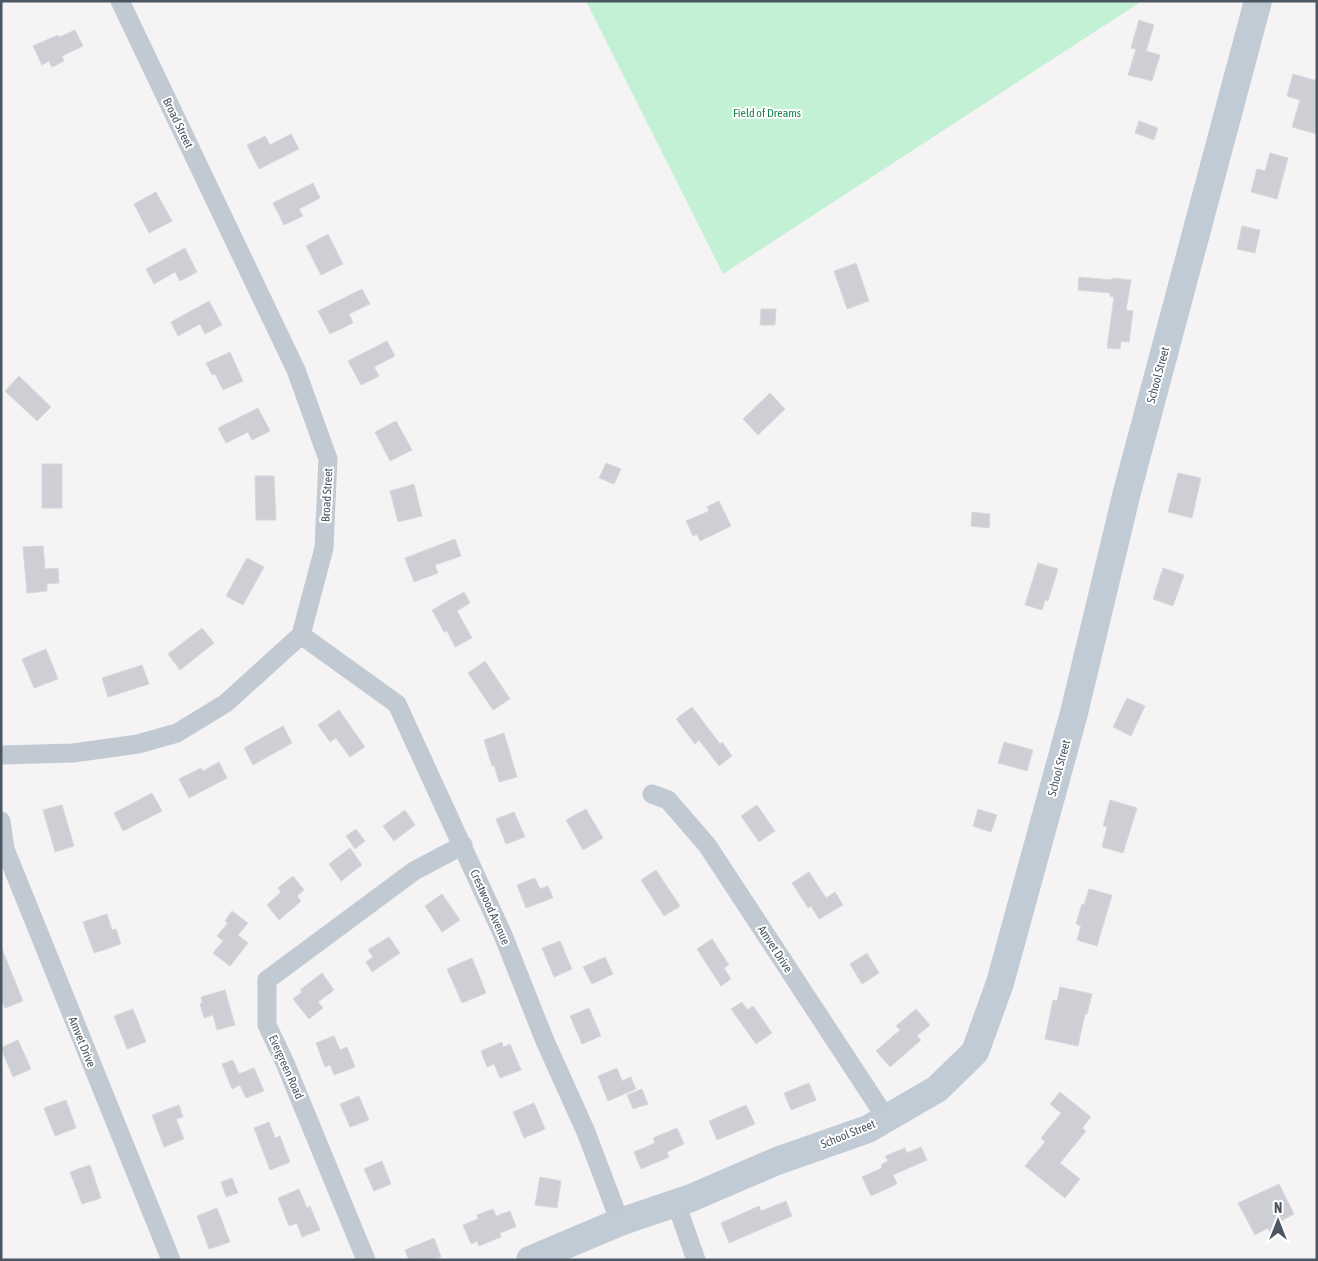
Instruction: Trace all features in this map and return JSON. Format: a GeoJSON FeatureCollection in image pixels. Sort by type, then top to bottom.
{"type":"FeatureCollection","features":[{"type":"Feature","properties":{"kind":"street","name":"Broad Street"},"geometry":{"type":"LineString","coordinates":[[120,1],[296,370],[328,460],[324,548],[301,635]]}},
{"type":"Feature","properties":{"kind":"street","name":"School Street"},"geometry":{"type":"LineString","coordinates":[[530,1260],[620,1222],[691,1198],[777,1161],[868,1129],[937,1089],[975,1052],[1000,983],[1074,713],[1127,492],[1258,1]]}},
{"type":"Feature","properties":{"kind":"street"},"geometry":{"type":"LineString","coordinates":[[1,755],[73,753],[138,744],[177,733],[226,703],[301,635]]}},
{"type":"Feature","properties":{"kind":"street","name":"Crestwood Avenue"},"geometry":{"type":"LineString","coordinates":[[301,635],[397,704],[503,935],[545,1041],[586,1132],[620,1222]]}},
{"type":"Feature","properties":{"kind":"street","name":"Amvet Drive"},"geometry":{"type":"LineString","coordinates":[[652,794],[668,800],[707,845],[886,1118]]}},
{"type":"Feature","properties":{"kind":"street","name":"Amvet Drive"},"geometry":{"type":"LineString","coordinates":[[1,821],[5,849],[171,1260]]}},
{"type":"Feature","properties":{"kind":"street","name":"Evergreen Road"},"geometry":{"type":"LineString","coordinates":[[366,1260],[285,1063],[267,1025],[267,980],[414,871],[463,845]]}},
{"type":"Feature","properties":{"kind":"street"},"geometry":{"type":"LineString","coordinates":[[676,1203],[696,1260]]}},
{"type":"Feature","properties":{"kind":"green space","name":"Field of Dreams"},"geometry":{"type":"Polygon","coordinates":[[[586,1],[1142,1],[723,274],[586,1]]]}},
{"type":"Feature","properties":{"kind":"building"},"geometry":{"type":"Polygon","coordinates":[[[1139,20],[1154,25],[1146,51],[1160,55],[1152,81],[1128,75],[1136,49],[1131,48],[1139,20]]]}},
{"type":"Feature","properties":{"kind":"building"},"geometry":{"type":"Polygon","coordinates":[[[75,30],[83,46],[62,56],[64,61],[52,67],[49,61],[42,65],[33,46],[75,30]]]}},
{"type":"Feature","properties":{"kind":"building"},"geometry":{"type":"Polygon","coordinates":[[[1293,74],[1317,81],[1317,134],[1292,127],[1300,100],[1287,96],[1293,74]]]}},
{"type":"Feature","properties":{"kind":"building"},"geometry":{"type":"Polygon","coordinates":[[[1139,121],[1158,128],[1154,140],[1135,133],[1139,121]]]}},
{"type":"Feature","properties":{"kind":"building"},"geometry":{"type":"Polygon","coordinates":[[[291,134],[299,149],[259,169],[247,145],[265,136],[270,145],[291,134]]]}},
{"type":"Feature","properties":{"kind":"building"},"geometry":{"type":"Polygon","coordinates":[[[1270,153],[1288,158],[1277,199],[1251,192],[1257,169],[1265,171],[1270,153]]]}},
{"type":"Feature","properties":{"kind":"building"},"geometry":{"type":"Polygon","coordinates":[[[313,183],[320,198],[299,209],[303,216],[284,225],[273,203],[313,183]]]}},
{"type":"Feature","properties":{"kind":"building"},"geometry":{"type":"Polygon","coordinates":[[[156,192],[172,221],[149,233],[134,204],[156,192]]]}},
{"type":"Feature","properties":{"kind":"building"},"geometry":{"type":"Polygon","coordinates":[[[1242,226],[1260,230],[1255,253],[1237,249],[1242,226]]]}},
{"type":"Feature","properties":{"kind":"building"},"geometry":{"type":"Polygon","coordinates":[[[328,234],[343,264],[321,275],[306,246],[328,234]]]}},
{"type":"Feature","properties":{"kind":"building"},"geometry":{"type":"Polygon","coordinates":[[[185,248],[197,272],[180,281],[175,272],[154,284],[146,269],[185,248]]]}},
{"type":"Feature","properties":{"kind":"building"},"geometry":{"type":"Polygon","coordinates":[[[856,263],[869,301],[847,309],[834,271],[856,263]]]}},
{"type":"Feature","properties":{"kind":"building"},"geometry":{"type":"Polygon","coordinates":[[[1079,277],[1131,280],[1126,310],[1133,311],[1129,342],[1121,341],[1120,349],[1107,348],[1114,297],[1110,296],[1110,293],[1078,290],[1079,277]]]}},
{"type":"Feature","properties":{"kind":"building"},"geometry":{"type":"Polygon","coordinates":[[[362,289],[370,304],[349,314],[353,323],[330,334],[318,311],[362,289]]]}},
{"type":"Feature","properties":{"kind":"building"},"geometry":{"type":"Polygon","coordinates":[[[209,301],[222,325],[205,334],[200,324],[178,336],[171,322],[209,301]]]}},
{"type":"Feature","properties":{"kind":"building"},"geometry":{"type":"Polygon","coordinates":[[[761,309],[776,309],[775,325],[760,325],[761,309]]]}},
{"type":"Feature","properties":{"kind":"building"},"geometry":{"type":"Polygon","coordinates":[[[387,341],[395,356],[374,367],[379,376],[361,385],[348,361],[387,341]]]}},
{"type":"Feature","properties":{"kind":"building"},"geometry":{"type":"Polygon","coordinates":[[[230,352],[243,381],[223,390],[215,374],[212,375],[206,363],[230,352]]]}},
{"type":"Feature","properties":{"kind":"building"},"geometry":{"type":"Polygon","coordinates":[[[19,376],[51,407],[37,421],[5,391],[19,376]]]}},
{"type":"Feature","properties":{"kind":"building"},"geometry":{"type":"Polygon","coordinates":[[[770,393],[785,409],[758,435],[743,419],[770,393]]]}},
{"type":"Feature","properties":{"kind":"building"},"geometry":{"type":"Polygon","coordinates":[[[258,408],[270,431],[252,440],[248,432],[226,443],[218,428],[258,408]]]}},
{"type":"Feature","properties":{"kind":"building"},"geometry":{"type":"Polygon","coordinates":[[[396,421],[412,450],[390,461],[375,432],[396,421]]]}},
{"type":"Feature","properties":{"kind":"building"},"geometry":{"type":"Polygon","coordinates":[[[606,463],[621,469],[614,484],[599,478],[606,463]]]}},
{"type":"Feature","properties":{"kind":"building"},"geometry":{"type":"Polygon","coordinates":[[[42,464],[62,464],[62,508],[42,508],[42,464]]]}},
{"type":"Feature","properties":{"kind":"building"},"geometry":{"type":"Polygon","coordinates":[[[1178,473],[1201,478],[1192,518],[1168,512],[1178,473]]]}},
{"type":"Feature","properties":{"kind":"building"},"geometry":{"type":"Polygon","coordinates":[[[255,476],[274,476],[276,520],[256,520],[255,476]]]}},
{"type":"Feature","properties":{"kind":"building"},"geometry":{"type":"Polygon","coordinates":[[[414,484],[422,516],[398,522],[390,491],[414,484]]]}},
{"type":"Feature","properties":{"kind":"building"},"geometry":{"type":"Polygon","coordinates":[[[719,501],[731,526],[700,541],[697,534],[693,536],[686,521],[709,511],[707,507],[719,501]]]}},
{"type":"Feature","properties":{"kind":"building"},"geometry":{"type":"Polygon","coordinates":[[[972,512],[990,514],[989,528],[971,526],[972,512]]]}},
{"type":"Feature","properties":{"kind":"building"},"geometry":{"type":"Polygon","coordinates":[[[455,539],[461,556],[435,565],[438,573],[414,582],[405,558],[455,539]]]}},
{"type":"Feature","properties":{"kind":"building"},"geometry":{"type":"Polygon","coordinates":[[[43,546],[45,569],[58,568],[59,583],[47,584],[47,591],[27,593],[23,547],[43,546]]]}},
{"type":"Feature","properties":{"kind":"building"},"geometry":{"type":"Polygon","coordinates":[[[247,558],[264,567],[243,605],[226,596],[247,558]]]}},
{"type":"Feature","properties":{"kind":"building"},"geometry":{"type":"Polygon","coordinates":[[[1038,563],[1058,569],[1048,601],[1045,600],[1042,610],[1025,605],[1038,563]]]}},
{"type":"Feature","properties":{"kind":"building"},"geometry":{"type":"Polygon","coordinates":[[[1163,568],[1184,575],[1173,606],[1153,599],[1163,568]]]}},
{"type":"Feature","properties":{"kind":"building"},"geometry":{"type":"Polygon","coordinates":[[[464,592],[470,603],[457,611],[472,638],[455,647],[447,631],[444,632],[432,610],[464,592]]]}},
{"type":"Feature","properties":{"kind":"building"},"geometry":{"type":"Polygon","coordinates":[[[202,628],[214,643],[180,670],[168,654],[202,628]]]}},
{"type":"Feature","properties":{"kind":"building"},"geometry":{"type":"Polygon","coordinates":[[[46,649],[58,679],[34,688],[22,659],[46,649]]]}},
{"type":"Feature","properties":{"kind":"building"},"geometry":{"type":"Polygon","coordinates":[[[485,661],[510,699],[493,710],[468,673],[485,661]]]}},
{"type":"Feature","properties":{"kind":"building"},"geometry":{"type":"Polygon","coordinates":[[[142,665],[149,684],[108,697],[102,678],[142,665]]]}},
{"type":"Feature","properties":{"kind":"building"},"geometry":{"type":"Polygon","coordinates":[[[1127,698],[1145,706],[1131,736],[1113,727],[1127,698]]]}},
{"type":"Feature","properties":{"kind":"building"},"geometry":{"type":"Polygon","coordinates":[[[692,707],[720,744],[722,742],[732,756],[719,766],[699,740],[695,744],[676,719],[692,707]]]}},
{"type":"Feature","properties":{"kind":"building"},"geometry":{"type":"Polygon","coordinates":[[[339,710],[365,747],[350,757],[336,738],[330,742],[318,725],[339,710]]]}},
{"type":"Feature","properties":{"kind":"building"},"geometry":{"type":"Polygon","coordinates":[[[283,726],[292,743],[253,765],[244,748],[283,726]]]}},
{"type":"Feature","properties":{"kind":"building"},"geometry":{"type":"Polygon","coordinates":[[[504,733],[517,777],[499,782],[484,740],[504,733]]]}},
{"type":"Feature","properties":{"kind":"building"},"geometry":{"type":"Polygon","coordinates":[[[1004,742],[1033,750],[1027,771],[998,763],[1004,742]]]}},
{"type":"Feature","properties":{"kind":"building"},"geometry":{"type":"Polygon","coordinates":[[[219,762],[227,778],[189,798],[179,779],[201,768],[203,771],[219,762]]]}},
{"type":"Feature","properties":{"kind":"building"},"geometry":{"type":"Polygon","coordinates":[[[152,793],[162,811],[123,831],[114,813],[152,793]]]}},
{"type":"Feature","properties":{"kind":"building"},"geometry":{"type":"Polygon","coordinates":[[[1110,800],[1137,808],[1123,853],[1102,847],[1107,827],[1103,826],[1110,800]]]}},
{"type":"Feature","properties":{"kind":"building"},"geometry":{"type":"Polygon","coordinates":[[[62,805],[74,846],[55,852],[43,810],[62,805]]]}},
{"type":"Feature","properties":{"kind":"building"},"geometry":{"type":"Polygon","coordinates":[[[757,805],[775,831],[759,842],[741,816],[757,805]]]}},
{"type":"Feature","properties":{"kind":"building"},"geometry":{"type":"Polygon","coordinates":[[[586,809],[603,838],[583,850],[566,820],[586,809]]]}},
{"type":"Feature","properties":{"kind":"building"},"geometry":{"type":"Polygon","coordinates":[[[978,809],[997,815],[991,832],[973,826],[978,809]]]}},
{"type":"Feature","properties":{"kind":"building"},"geometry":{"type":"Polygon","coordinates":[[[405,810],[415,825],[394,841],[383,826],[405,810]]]}},
{"type":"Feature","properties":{"kind":"building"},"geometry":{"type":"Polygon","coordinates":[[[514,812],[525,837],[506,844],[496,819],[514,812]]]}},
{"type":"Feature","properties":{"kind":"building"},"geometry":{"type":"Polygon","coordinates":[[[356,829],[365,841],[355,849],[346,836],[356,829]]]}},
{"type":"Feature","properties":{"kind":"building"},"geometry":{"type":"Polygon","coordinates":[[[350,848],[362,865],[341,881],[329,864],[350,848]]]}},
{"type":"Feature","properties":{"kind":"building"},"geometry":{"type":"Polygon","coordinates":[[[656,870],[680,906],[664,916],[641,880],[656,870]]]}},
{"type":"Feature","properties":{"kind":"building"},"geometry":{"type":"Polygon","coordinates":[[[809,872],[826,898],[835,892],[843,905],[819,919],[811,906],[808,908],[792,883],[809,872]]]}},
{"type":"Feature","properties":{"kind":"building"},"geometry":{"type":"Polygon","coordinates":[[[293,876],[304,890],[297,896],[301,901],[279,920],[267,905],[281,892],[278,888],[293,876]]]}},
{"type":"Feature","properties":{"kind":"building"},"geometry":{"type":"Polygon","coordinates":[[[535,878],[540,889],[548,886],[553,898],[526,908],[517,885],[535,878]]]}},
{"type":"Feature","properties":{"kind":"building"},"geometry":{"type":"Polygon","coordinates":[[[1089,889],[1112,895],[1097,946],[1077,940],[1081,926],[1076,924],[1089,889]]]}},
{"type":"Feature","properties":{"kind":"building"},"geometry":{"type":"Polygon","coordinates":[[[442,894],[460,920],[442,932],[425,906],[442,894]]]}},
{"type":"Feature","properties":{"kind":"building"},"geometry":{"type":"Polygon","coordinates":[[[232,911],[248,923],[238,935],[248,943],[230,966],[213,953],[223,941],[217,936],[228,923],[225,921],[232,911]]]}},
{"type":"Feature","properties":{"kind":"building"},"geometry":{"type":"Polygon","coordinates":[[[107,914],[112,930],[116,929],[121,944],[94,953],[83,922],[107,914]]]}},
{"type":"Feature","properties":{"kind":"building"},"geometry":{"type":"Polygon","coordinates":[[[389,937],[400,953],[372,972],[366,962],[373,957],[368,950],[389,937]]]}},
{"type":"Feature","properties":{"kind":"building"},"geometry":{"type":"Polygon","coordinates":[[[712,939],[729,965],[724,968],[731,979],[721,986],[697,949],[712,939]]]}},
{"type":"Feature","properties":{"kind":"building"},"geometry":{"type":"Polygon","coordinates":[[[560,941],[572,969],[554,977],[542,948],[560,941]]]}},
{"type":"Feature","properties":{"kind":"building"},"geometry":{"type":"Polygon","coordinates":[[[2,949],[23,1001],[5,1008],[1,999],[2,949]]]}},
{"type":"Feature","properties":{"kind":"building"},"geometry":{"type":"Polygon","coordinates":[[[867,953],[879,973],[862,984],[850,964],[867,953]]]}},
{"type":"Feature","properties":{"kind":"building"},"geometry":{"type":"Polygon","coordinates":[[[605,957],[613,974],[592,984],[583,967],[605,957]]]}},
{"type":"Feature","properties":{"kind":"building"},"geometry":{"type":"Polygon","coordinates":[[[472,958],[486,993],[462,1003],[447,969],[472,958]]]}},
{"type":"Feature","properties":{"kind":"building"},"geometry":{"type":"Polygon","coordinates":[[[322,973],[334,990],[318,1002],[323,1008],[309,1019],[293,999],[302,992],[300,990],[322,973]]]}},
{"type":"Feature","properties":{"kind":"building"},"geometry":{"type":"Polygon","coordinates":[[[1060,987],[1092,994],[1087,1014],[1085,1014],[1078,1046],[1045,1039],[1053,1000],[1057,1001],[1060,987]]]}},
{"type":"Feature","properties":{"kind":"building"},"geometry":{"type":"Polygon","coordinates":[[[225,990],[235,1025],[217,1030],[213,1015],[204,1018],[200,1004],[202,1003],[201,997],[225,990]]]}},
{"type":"Feature","properties":{"kind":"building"},"geometry":{"type":"Polygon","coordinates":[[[742,1002],[747,1010],[753,1006],[772,1033],[756,1044],[731,1009],[742,1002]]]}},
{"type":"Feature","properties":{"kind":"building"},"geometry":{"type":"Polygon","coordinates":[[[589,1008],[601,1036],[582,1044],[570,1016],[589,1008]]]}},
{"type":"Feature","properties":{"kind":"building"},"geometry":{"type":"Polygon","coordinates":[[[133,1009],[146,1042],[127,1049],[114,1016],[133,1009]]]}},
{"type":"Feature","properties":{"kind":"building"},"geometry":{"type":"Polygon","coordinates":[[[916,1009],[930,1025],[917,1036],[921,1040],[890,1067],[876,1051],[900,1030],[896,1026],[916,1009]]]}},
{"type":"Feature","properties":{"kind":"building"},"geometry":{"type":"Polygon","coordinates":[[[334,1036],[340,1050],[347,1047],[355,1067],[334,1075],[330,1065],[325,1067],[316,1043],[334,1036]]]}},
{"type":"Feature","properties":{"kind":"building"},"geometry":{"type":"Polygon","coordinates":[[[18,1040],[31,1069],[13,1077],[1,1048],[18,1040]]]}},
{"type":"Feature","properties":{"kind":"building"},"geometry":{"type":"Polygon","coordinates":[[[502,1042],[503,1047],[510,1044],[521,1070],[500,1078],[494,1064],[487,1067],[481,1051],[502,1042]]]}},
{"type":"Feature","properties":{"kind":"building"},"geometry":{"type":"Polygon","coordinates":[[[233,1060],[239,1074],[254,1068],[264,1091],[246,1098],[240,1085],[232,1089],[222,1064],[233,1060]]]}},
{"type":"Feature","properties":{"kind":"building"},"geometry":{"type":"Polygon","coordinates":[[[617,1068],[622,1081],[631,1077],[636,1089],[608,1101],[598,1076],[617,1068]]]}},
{"type":"Feature","properties":{"kind":"building"},"geometry":{"type":"Polygon","coordinates":[[[809,1083],[816,1100],[791,1110],[784,1093],[809,1083]]]}},
{"type":"Feature","properties":{"kind":"building"},"geometry":{"type":"Polygon","coordinates":[[[642,1089],[648,1104],[633,1109],[627,1095],[642,1089]]]}},
{"type":"Feature","properties":{"kind":"building"},"geometry":{"type":"Polygon","coordinates":[[[1060,1092],[1091,1117],[1082,1128],[1086,1131],[1060,1163],[1080,1179],[1065,1198],[1025,1166],[1045,1142],[1041,1138],[1061,1113],[1050,1104],[1060,1092]]]}},
{"type":"Feature","properties":{"kind":"building"},"geometry":{"type":"Polygon","coordinates":[[[359,1096],[369,1120],[350,1127],[340,1104],[359,1096]]]}},
{"type":"Feature","properties":{"kind":"building"},"geometry":{"type":"Polygon","coordinates":[[[66,1100],[76,1128],[55,1136],[44,1108],[66,1100]]]}},
{"type":"Feature","properties":{"kind":"building"},"geometry":{"type":"Polygon","coordinates":[[[534,1103],[545,1129],[524,1138],[513,1112],[534,1103]]]}},
{"type":"Feature","properties":{"kind":"building"},"geometry":{"type":"Polygon","coordinates":[[[179,1105],[183,1117],[176,1119],[184,1139],[164,1147],[152,1115],[179,1105]]]}},
{"type":"Feature","properties":{"kind":"building"},"geometry":{"type":"Polygon","coordinates":[[[746,1105],[755,1124],[717,1140],[709,1121],[746,1105]]]}},
{"type":"Feature","properties":{"kind":"building"},"geometry":{"type":"Polygon","coordinates":[[[269,1122],[275,1138],[280,1136],[290,1162],[270,1170],[254,1128],[269,1122]]]}},
{"type":"Feature","properties":{"kind":"building"},"geometry":{"type":"Polygon","coordinates":[[[677,1128],[684,1144],[667,1152],[669,1157],[641,1169],[634,1152],[655,1143],[653,1138],[677,1128]]]}},
{"type":"Feature","properties":{"kind":"building"},"geometry":{"type":"Polygon","coordinates":[[[921,1147],[927,1160],[893,1175],[897,1184],[871,1196],[862,1177],[882,1168],[881,1165],[888,1161],[885,1156],[905,1148],[907,1153],[921,1147]]]}},
{"type":"Feature","properties":{"kind":"building"},"geometry":{"type":"Polygon","coordinates":[[[382,1161],[391,1184],[374,1191],[364,1169],[382,1161]]]}},
{"type":"Feature","properties":{"kind":"building"},"geometry":{"type":"Polygon","coordinates":[[[90,1165],[101,1198],[82,1204],[70,1172],[90,1165]]]}},
{"type":"Feature","properties":{"kind":"building"},"geometry":{"type":"Polygon","coordinates":[[[540,1177],[561,1181],[557,1208],[535,1205],[540,1177]]]}},
{"type":"Feature","properties":{"kind":"building"},"geometry":{"type":"Polygon","coordinates":[[[232,1178],[238,1193],[226,1197],[221,1182],[232,1178]]]}},
{"type":"Feature","properties":{"kind":"building"},"geometry":{"type":"Polygon","coordinates":[[[1279,1184],[1294,1214],[1281,1221],[1284,1228],[1271,1234],[1268,1228],[1255,1235],[1238,1203],[1279,1184]]]}},
{"type":"Feature","properties":{"kind":"building"},"geometry":{"type":"Polygon","coordinates":[[[299,1189],[307,1208],[310,1206],[320,1230],[302,1237],[297,1223],[289,1226],[278,1198],[299,1189]]]}},
{"type":"Feature","properties":{"kind":"building"},"geometry":{"type":"Polygon","coordinates":[[[786,1201],[792,1216],[729,1243],[721,1223],[759,1206],[761,1211],[786,1201]]]}},
{"type":"Feature","properties":{"kind":"building"},"geometry":{"type":"Polygon","coordinates":[[[217,1208],[230,1242],[209,1249],[197,1216],[217,1208]]]}},
{"type":"Feature","properties":{"kind":"building"},"geometry":{"type":"Polygon","coordinates":[[[493,1209],[496,1216],[510,1211],[516,1227],[500,1233],[501,1237],[479,1246],[477,1241],[471,1244],[463,1225],[478,1219],[477,1215],[493,1209]]]}},
{"type":"Feature","properties":{"kind":"building"},"geometry":{"type":"Polygon","coordinates":[[[434,1238],[441,1257],[433,1260],[409,1260],[405,1250],[434,1238]]]}}]}
